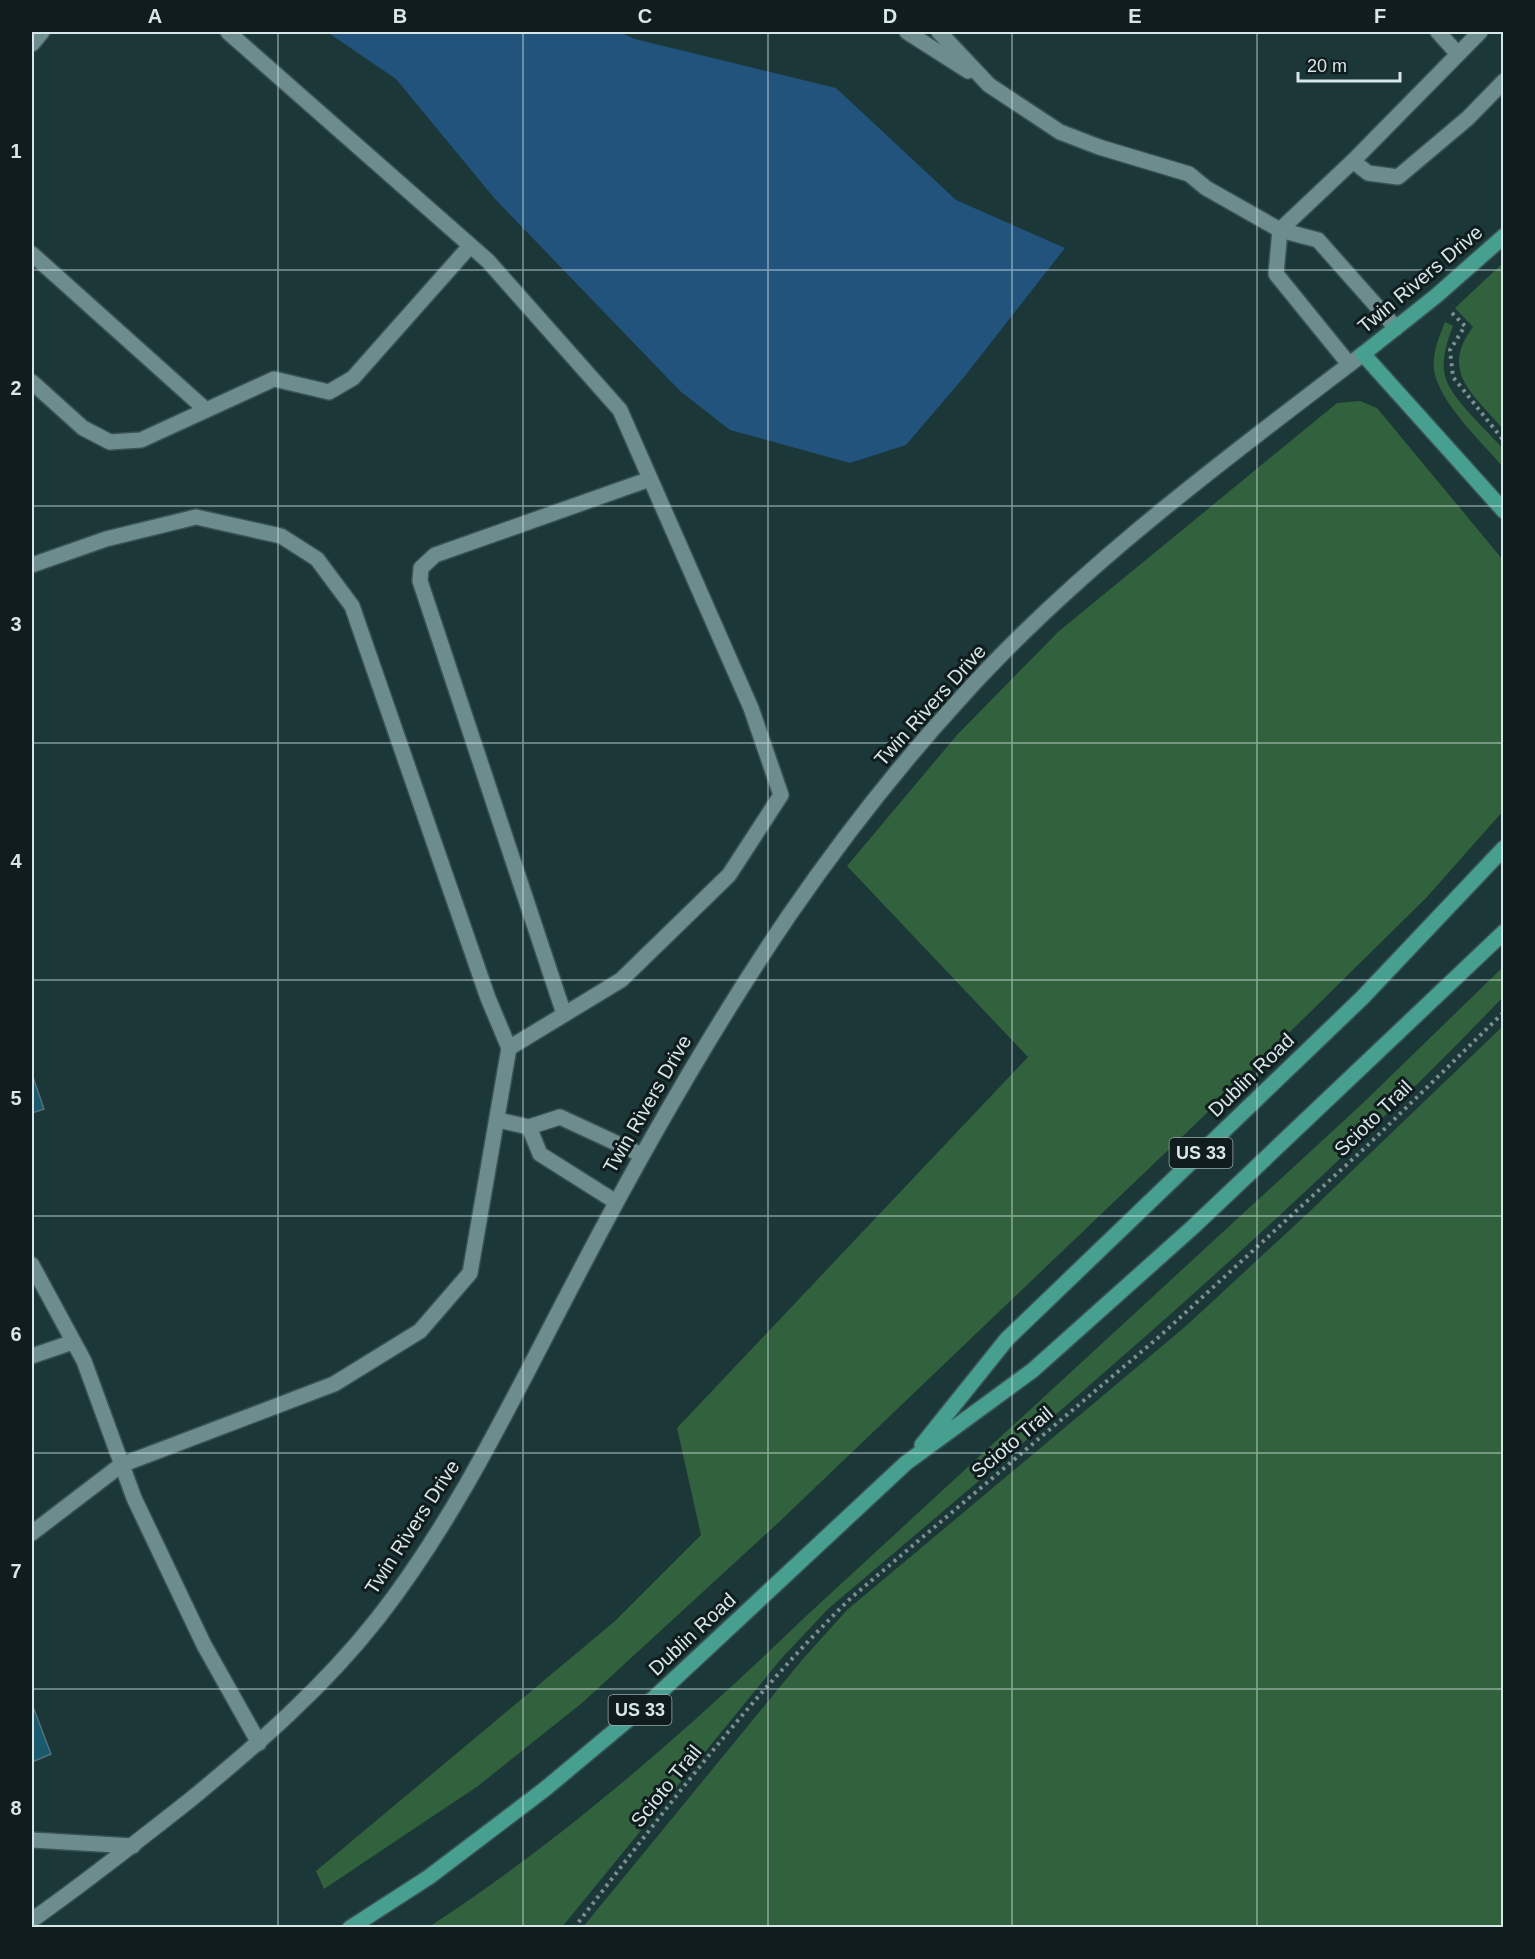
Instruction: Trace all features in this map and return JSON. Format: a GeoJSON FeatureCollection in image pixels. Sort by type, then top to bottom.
{"type":"FeatureCollection","features":[{"type":"Feature","properties":{"kind":"main road","name":"Twin Rivers Drive"},"geometry":{"type":"LineString","coordinates":[[1503,236],[1436,296],[1363,354],[1503,511]]}},
{"type":"Feature","properties":{"kind":"main road","name":"Dublin Road"},"geometry":{"type":"LineString","coordinates":[[906,1463],[1007,1339],[1362,998],[1503,848]]}},
{"type":"Feature","properties":{"kind":"main road","name":"Dublin Road"},"geometry":{"type":"LineString","coordinates":[[350,1928],[429,1877],[545,1789],[654,1698],[906,1463],[1033,1370],[1194,1227],[1503,932]]}},
{"type":"Feature","properties":{"kind":"street"},"geometry":{"type":"LineString","coordinates":[[32,44],[42,32]]}},
{"type":"Feature","properties":{"kind":"street"},"geometry":{"type":"LineString","coordinates":[[228,32],[488,261],[620,410],[751,708],[781,795],[729,875],[621,980],[509,1048]]}},
{"type":"Feature","properties":{"kind":"street"},"geometry":{"type":"LineString","coordinates":[[907,32],[1060,132],[1099,147],[1189,174],[1206,188],[1280,230],[1318,240],[1395,328]]}},
{"type":"Feature","properties":{"kind":"street"},"geometry":{"type":"LineString","coordinates":[[939,32],[988,85]]}},
{"type":"Feature","properties":{"kind":"street"},"geometry":{"type":"LineString","coordinates":[[1438,32],[1456,53]]}},
{"type":"Feature","properties":{"kind":"street"},"geometry":{"type":"LineString","coordinates":[[1349,364],[1276,274],[1280,230],[1353,161],[1456,53],[1480,32]]}},
{"type":"Feature","properties":{"kind":"street"},"geometry":{"type":"LineString","coordinates":[[1353,161],[1368,173],[1398,177],[1468,118],[1503,81]]}},
{"type":"Feature","properties":{"kind":"street"},"geometry":{"type":"LineString","coordinates":[[32,382],[83,428],[110,442],[141,440],[274,379],[328,392],[353,378],[470,246]]}},
{"type":"Feature","properties":{"kind":"street"},"geometry":{"type":"LineString","coordinates":[[32,254],[205,409]]}},
{"type":"Feature","properties":{"kind":"street","name":"Twin Rivers Drive"},"geometry":{"type":"LineString","coordinates":[[32,1920],[133,1846],[259,1743],[330,1675],[379,1616],[435,1536],[493,1436],[616,1202],[717,1024],[792,911],[876,797],[960,698],[1059,600],[1134,535],[1363,354]]}},
{"type":"Feature","properties":{"kind":"street"},"geometry":{"type":"LineString","coordinates":[[564,1014],[420,581],[422,568],[435,555],[650,479]]}},
{"type":"Feature","properties":{"kind":"street"},"geometry":{"type":"LineString","coordinates":[[32,565],[106,539],[196,517],[281,536],[317,559],[352,606],[488,999],[509,1048],[470,1274],[420,1331],[334,1384],[121,1465],[32,1533]]}},
{"type":"Feature","properties":{"kind":"street"},"geometry":{"type":"LineString","coordinates":[[498,1120],[529,1127],[560,1117],[642,1155]]}},
{"type":"Feature","properties":{"kind":"street"},"geometry":{"type":"LineString","coordinates":[[529,1127],[540,1154],[616,1202]]}},
{"type":"Feature","properties":{"kind":"street"},"geometry":{"type":"LineString","coordinates":[[32,1265],[84,1361],[134,1498],[204,1645],[259,1743]]}},
{"type":"Feature","properties":{"kind":"street"},"geometry":{"type":"LineString","coordinates":[[32,1356],[73,1342]]}},
{"type":"Feature","properties":{"kind":"street"},"geometry":{"type":"LineString","coordinates":[[32,1840],[133,1846]]}},
{"type":"Feature","properties":{"kind":"path"},"geometry":{"type":"LineString","coordinates":[[1436,296],[1465,327],[1450,350],[1453,377],[1503,441]]}},
{"type":"Feature","properties":{"kind":"path","name":"Scioto Trail"},"geometry":{"type":"LineString","coordinates":[[574,1928],[750,1706],[810,1637],[852,1597],[1160,1336],[1367,1146],[1503,1011]]}},
{"type":"Feature","properties":{"kind":"green space"},"geometry":{"type":"Polygon","coordinates":[[[1503,263],[1503,429],[1464,382],[1459,357],[1463,343],[1473,327],[1455,308],[1503,263]]]}},
{"type":"Feature","properties":{"kind":"green space"},"geometry":{"type":"Polygon","coordinates":[[[1445,322],[1453,326],[1444,357],[1444,370],[1448,385],[1503,449],[1503,467],[1452,409],[1438,383],[1434,370],[1434,357],[1445,322]]]}},
{"type":"Feature","properties":{"kind":"green space"},"geometry":{"type":"Polygon","coordinates":[[[1360,401],[1377,408],[1503,560],[1503,811],[1427,897],[1231,1090],[778,1523],[582,1703],[478,1786],[324,1889],[316,1871],[615,1621],[701,1535],[677,1428],[1028,1057],[847,866],[957,735],[1058,632],[1337,403],[1360,401]]]}},
{"type":"Feature","properties":{"kind":"green space"},"geometry":{"type":"Polygon","coordinates":[[[1503,967],[1503,997],[1342,1157],[1088,1387],[828,1609],[781,1659],[562,1927],[429,1927],[528,1857],[624,1782],[670,1742],[1363,1103],[1503,967]]]}},
{"type":"Feature","properties":{"kind":"green space"},"geometry":{"type":"Polygon","coordinates":[[[1503,1026],[1503,1927],[583,1927],[802,1660],[847,1610],[1186,1326],[1503,1026]]]}},
{"type":"Feature","properties":{"kind":"water"},"geometry":{"type":"Polygon","coordinates":[[[327,32],[619,32],[635,39],[836,88],[956,200],[1065,248],[964,377],[906,445],[850,463],[730,430],[680,391],[495,199],[396,79],[327,32]]]}},
{"type":"Feature","properties":{"kind":"building"},"geometry":{"type":"Polygon","coordinates":[[[32,1074],[44,1109],[32,1113],[32,1074]]]}},
{"type":"Feature","properties":{"kind":"building"},"geometry":{"type":"Polygon","coordinates":[[[32,1704],[51,1754],[32,1762],[32,1704]]]}}]}
